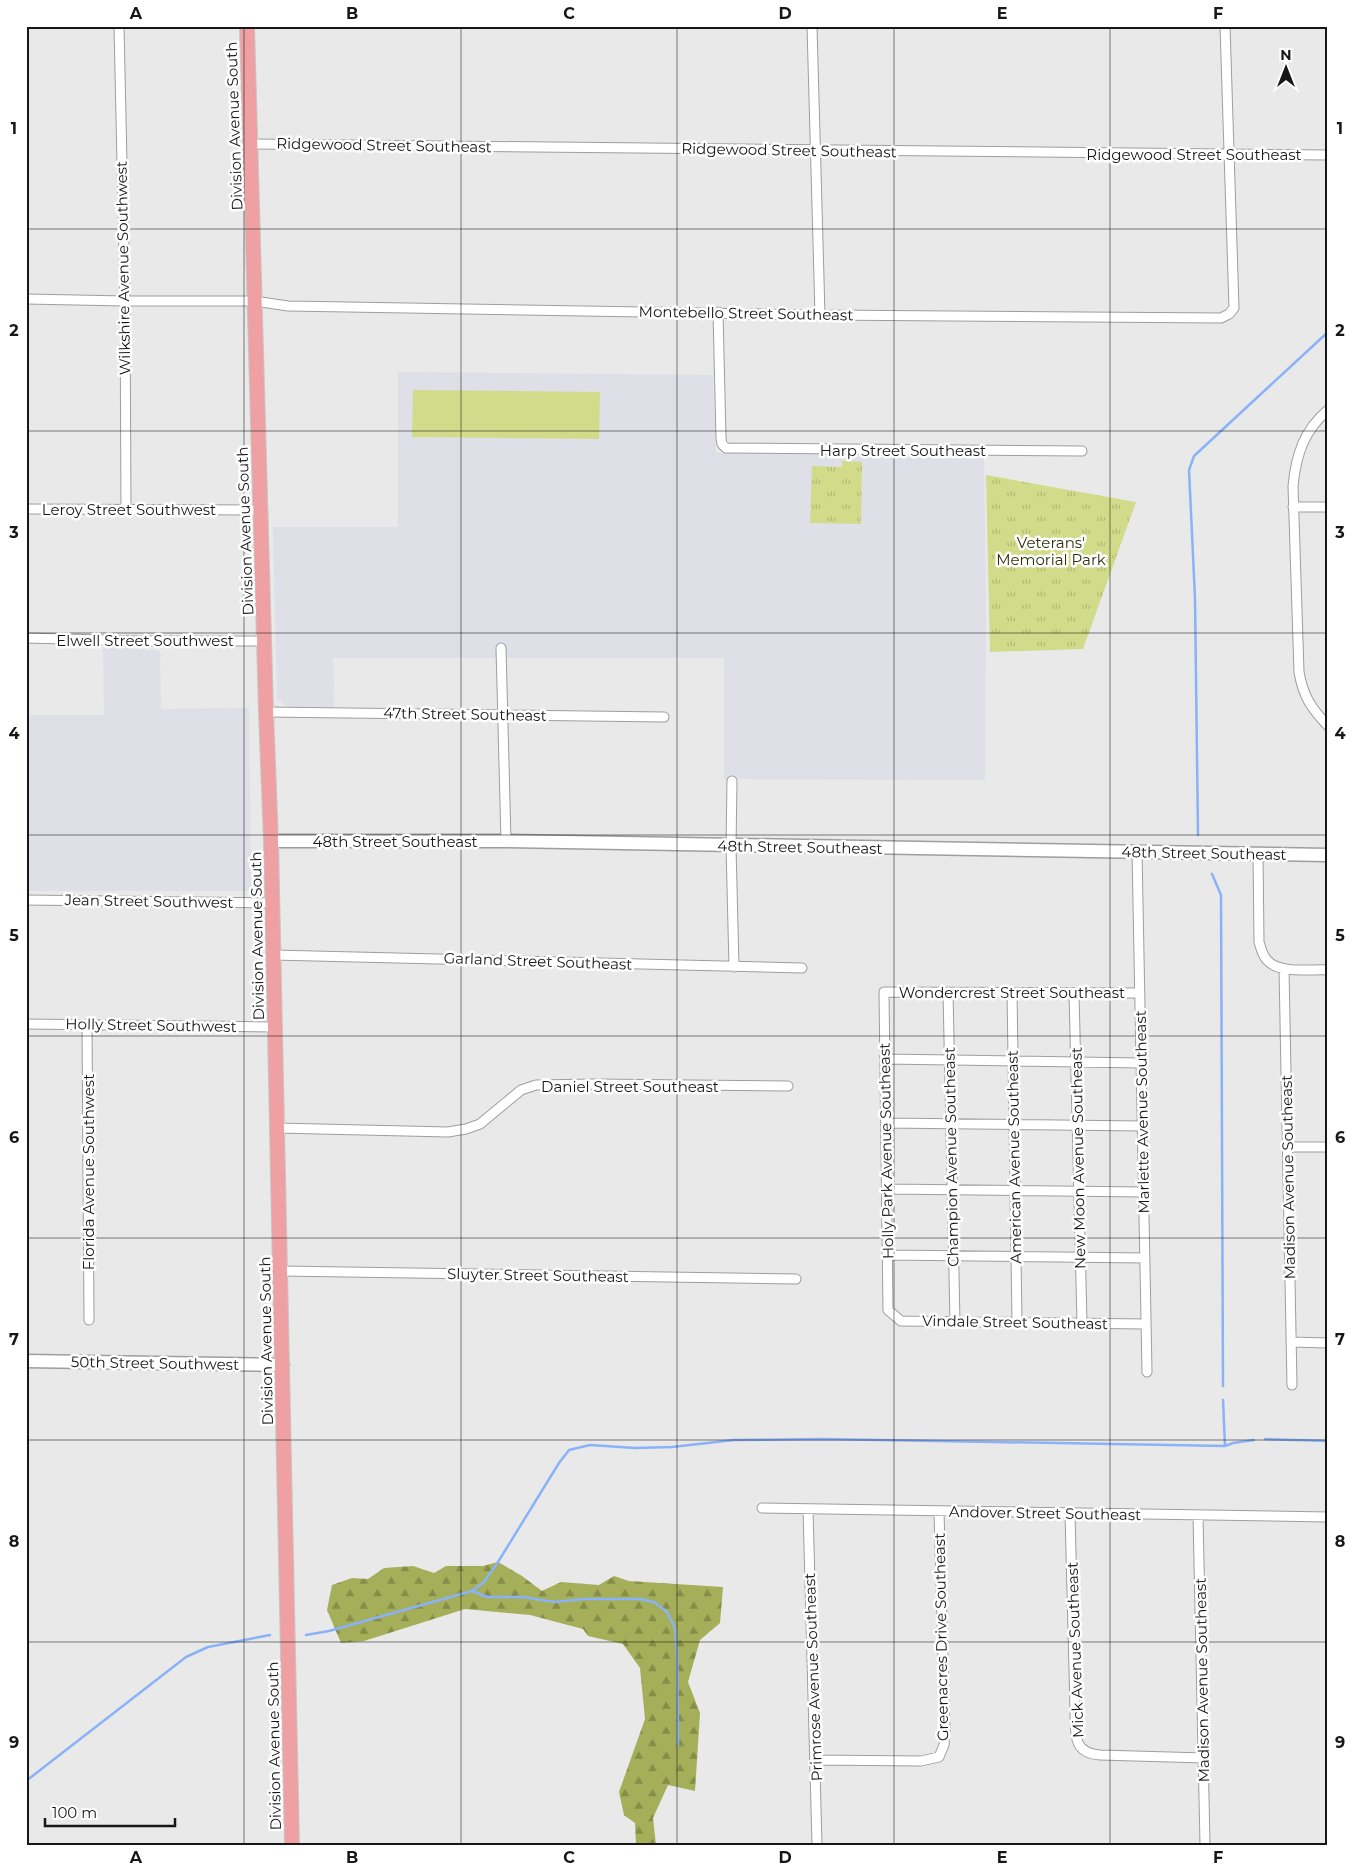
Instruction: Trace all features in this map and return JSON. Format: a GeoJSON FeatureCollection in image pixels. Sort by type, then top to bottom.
{"type":"FeatureCollection","features":[{"type":"Feature","properties":{"kind":"main road","name":"Division Avenue South"},"geometry":{"type":"LineString","coordinates":[[247,26],[271,841],[292,1845]]}},
{"type":"Feature","properties":{"kind":"street","name":"Wilkshire Avenue Southwest"},"geometry":{"type":"LineString","coordinates":[[119,26],[125,301],[126,510]]}},
{"type":"Feature","properties":{"kind":"street"},"geometry":{"type":"LineString","coordinates":[[812,26],[820,315]]}},
{"type":"Feature","properties":{"kind":"street"},"geometry":{"type":"LineString","coordinates":[[1225,26],[1229,155]]}},
{"type":"Feature","properties":{"kind":"street","name":"Ridgewood Street Southeast"},"geometry":{"type":"LineString","coordinates":[[251,144],[1328,155]]}},
{"type":"Feature","properties":{"kind":"street","name":"Montebello Street Southeast"},"geometry":{"type":"LineString","coordinates":[[26,298],[125,301],[254,301],[288,306],[820,315],[1221,318],[1230,314],[1234,308],[1229,155]]}},
{"type":"Feature","properties":{"kind":"street","name":"Harp Street Southeast"},"geometry":{"type":"LineString","coordinates":[[718,312],[721,438],[724,447],[728,449],[1082,451]]}},
{"type":"Feature","properties":{"kind":"street"},"geometry":{"type":"LineString","coordinates":[[1328,410],[1316,420],[1302,442],[1294,470],[1298,672],[1302,689],[1312,710],[1328,726]]}},
{"type":"Feature","properties":{"kind":"street"},"geometry":{"type":"LineString","coordinates":[[1294,507],[1328,507]]}},
{"type":"Feature","properties":{"kind":"street","name":"Leroy Street Southwest"},"geometry":{"type":"LineString","coordinates":[[26,509],[261,510]]}},
{"type":"Feature","properties":{"kind":"street","name":"Elwell Street Southwest"},"geometry":{"type":"LineString","coordinates":[[26,638],[265,641]]}},
{"type":"Feature","properties":{"kind":"street"},"geometry":{"type":"LineString","coordinates":[[501,648],[506,841]]}},
{"type":"Feature","properties":{"kind":"street","name":"47th Street Southeast"},"geometry":{"type":"LineString","coordinates":[[266,712],[664,717]]}},
{"type":"Feature","properties":{"kind":"street"},"geometry":{"type":"LineString","coordinates":[[732,781],[731,846],[734,967]]}},
{"type":"Feature","properties":{"kind":"street","name":"48th Street Southeast"},"geometry":{"type":"LineString","coordinates":[[271,841],[506,841],[1328,855]]}},
{"type":"Feature","properties":{"kind":"street","name":"Marlette Avenue Southeast"},"geometry":{"type":"LineString","coordinates":[[1137,851],[1147,1372]]}},
{"type":"Feature","properties":{"kind":"street"},"geometry":{"type":"LineString","coordinates":[[1258,854],[1259,942],[1267,960],[1273,966],[1284,969],[1328,970]]}},
{"type":"Feature","properties":{"kind":"street","name":"Jean Street Southwest"},"geometry":{"type":"LineString","coordinates":[[26,900],[271,903]]}},
{"type":"Feature","properties":{"kind":"street","name":"Garland Street Southeast"},"geometry":{"type":"LineString","coordinates":[[273,954],[802,968]]}},
{"type":"Feature","properties":{"kind":"street","name":"Madison Avenue Southeast"},"geometry":{"type":"LineString","coordinates":[[1284,969],[1292,1385]]}},
{"type":"Feature","properties":{"kind":"street","name":"Wondercrest Street Southeast"},"geometry":{"type":"LineString","coordinates":[[884,992],[1140,993]]}},
{"type":"Feature","properties":{"kind":"street","name":"Holly Park Avenue Southeast"},"geometry":{"type":"LineString","coordinates":[[884,992],[888,1310]]}},
{"type":"Feature","properties":{"kind":"street","name":"Champion Avenue Southeast"},"geometry":{"type":"LineString","coordinates":[[948,992],[955,1322]]}},
{"type":"Feature","properties":{"kind":"street","name":"American Avenue Southeast"},"geometry":{"type":"LineString","coordinates":[[1012,992],[1017,1322]]}},
{"type":"Feature","properties":{"kind":"street","name":"New Moon Avenue Southeast"},"geometry":{"type":"LineString","coordinates":[[1074,993],[1082,1323]]}},
{"type":"Feature","properties":{"kind":"street","name":"Holly Street Southwest"},"geometry":{"type":"LineString","coordinates":[[26,1024],[275,1026]]}},
{"type":"Feature","properties":{"kind":"street","name":"Florida Avenue Southwest"},"geometry":{"type":"LineString","coordinates":[[87,1024],[90,1320]]}},
{"type":"Feature","properties":{"kind":"street"},"geometry":{"type":"LineString","coordinates":[[885,1059],[1141,1063]]}},
{"type":"Feature","properties":{"kind":"street","name":"Daniel Street Southeast"},"geometry":{"type":"LineString","coordinates":[[277,1128],[448,1132],[480,1124],[520,1090],[536,1085],[788,1086]]}},
{"type":"Feature","properties":{"kind":"street"},"geometry":{"type":"LineString","coordinates":[[886,1123],[1142,1126]]}},
{"type":"Feature","properties":{"kind":"street"},"geometry":{"type":"LineString","coordinates":[[1287,1147],[1328,1147]]}},
{"type":"Feature","properties":{"kind":"street"},"geometry":{"type":"LineString","coordinates":[[887,1189],[1144,1192]]}},
{"type":"Feature","properties":{"kind":"street"},"geometry":{"type":"LineString","coordinates":[[888,1255],[1145,1258]]}},
{"type":"Feature","properties":{"kind":"street","name":"Sluyter Street Southeast"},"geometry":{"type":"LineString","coordinates":[[281,1271],[796,1279]]}},
{"type":"Feature","properties":{"kind":"street","name":"Vindale Street Southeast"},"geometry":{"type":"LineString","coordinates":[[888,1310],[901,1321],[1146,1324]]}},
{"type":"Feature","properties":{"kind":"street"},"geometry":{"type":"LineString","coordinates":[[1291,1342],[1328,1343]]}},
{"type":"Feature","properties":{"kind":"street","name":"50th Street Southwest"},"geometry":{"type":"LineString","coordinates":[[26,1361],[283,1365]]}},
{"type":"Feature","properties":{"kind":"street","name":"Andover Street Southeast"},"geometry":{"type":"LineString","coordinates":[[762,1508],[1328,1517]]}},
{"type":"Feature","properties":{"kind":"street","name":"Primrose Avenue Southeast"},"geometry":{"type":"LineString","coordinates":[[808,1509],[817,1845]]}},
{"type":"Feature","properties":{"kind":"street","name":"Greenacres Drive Southeast"},"geometry":{"type":"LineString","coordinates":[[815,1760],[921,1761],[939,1757],[944,1745],[945,1731],[939,1511]]}},
{"type":"Feature","properties":{"kind":"street","name":"Mick Avenue Southeast"},"geometry":{"type":"LineString","coordinates":[[1070,1514],[1075,1709],[1077,1741],[1081,1749],[1089,1754],[1100,1755],[1204,1758]]}},
{"type":"Feature","properties":{"kind":"street","name":"Madison Avenue Southeast"},"geometry":{"type":"LineString","coordinates":[[1198,1515],[1205,1845]]}},
{"type":"Feature","properties":{"kind":"shaded area"},"geometry":{"type":"Polygon","coordinates":[[[398,372],[713,375],[716,453],[984,455],[986,607],[985,780],[724,779],[724,658],[333,658],[334,707],[290,707],[282,703],[277,698],[273,527],[398,527],[398,372]]]}},
{"type":"Feature","properties":{"kind":"shaded area"},"geometry":{"type":"Polygon","coordinates":[[[103,646],[160,651],[161,709],[249,708],[251,891],[26,891],[26,715],[104,715],[103,646]]]}},
{"type":"Feature","properties":{"kind":"green space"},"geometry":{"type":"Polygon","coordinates":[[[413,390],[600,392],[599,439],[412,437],[413,390]]]}},
{"type":"Feature","properties":{"kind":"green space"},"geometry":{"type":"Polygon","coordinates":[[[842,461],[862,462],[861,524],[810,523],[812,466],[842,467],[842,461]]]}},
{"type":"Feature","properties":{"kind":"green space","name":"Veterans' Memorial Park"},"geometry":{"type":"Polygon","coordinates":[[[986,475],[1136,502],[1083,649],[990,652],[986,475]]]}},
{"type":"Feature","properties":{"kind":"green space"},"geometry":{"type":"Polygon","coordinates":[[[498,1562],[522,1576],[542,1591],[561,1582],[599,1585],[614,1576],[629,1581],[723,1587],[720,1623],[700,1640],[688,1682],[700,1713],[695,1791],[668,1785],[653,1818],[656,1845],[636,1845],[635,1823],[624,1815],[619,1792],[645,1719],[640,1668],[623,1644],[588,1636],[583,1629],[530,1615],[465,1609],[364,1641],[341,1643],[327,1610],[332,1585],[352,1578],[368,1579],[384,1568],[413,1566],[434,1573],[446,1566],[483,1566],[498,1562]]]}},
{"type":"Feature","properties":{"kind":"waterway"},"geometry":{"type":"LineString","coordinates":[[1198,835],[1195,598],[1189,470],[1194,456],[1328,332]]}},
{"type":"Feature","properties":{"kind":"waterway"},"geometry":{"type":"LineString","coordinates":[[1212,874],[1221,895],[1223,1386]]}},
{"type":"Feature","properties":{"kind":"waterway"},"geometry":{"type":"LineString","coordinates":[[1223,1400],[1225,1446]]}},
{"type":"Feature","properties":{"kind":"waterway"},"geometry":{"type":"LineString","coordinates":[[306,1635],[329,1631],[472,1591],[484,1582],[498,1562],[569,1450],[590,1445],[635,1448],[672,1447],[734,1440],[823,1439],[1225,1446],[1254,1440]]}},
{"type":"Feature","properties":{"kind":"waterway"},"geometry":{"type":"LineString","coordinates":[[1265,1439],[1328,1441]]}},
{"type":"Feature","properties":{"kind":"waterway"},"geometry":{"type":"LineString","coordinates":[[472,1591],[487,1597],[523,1597],[554,1602],[584,1599],[640,1599],[654,1602],[667,1612],[675,1628],[678,1745]]}},
{"type":"Feature","properties":{"kind":"waterway"},"geometry":{"type":"LineString","coordinates":[[26,1781],[186,1657],[208,1647],[270,1635]]}}]}
